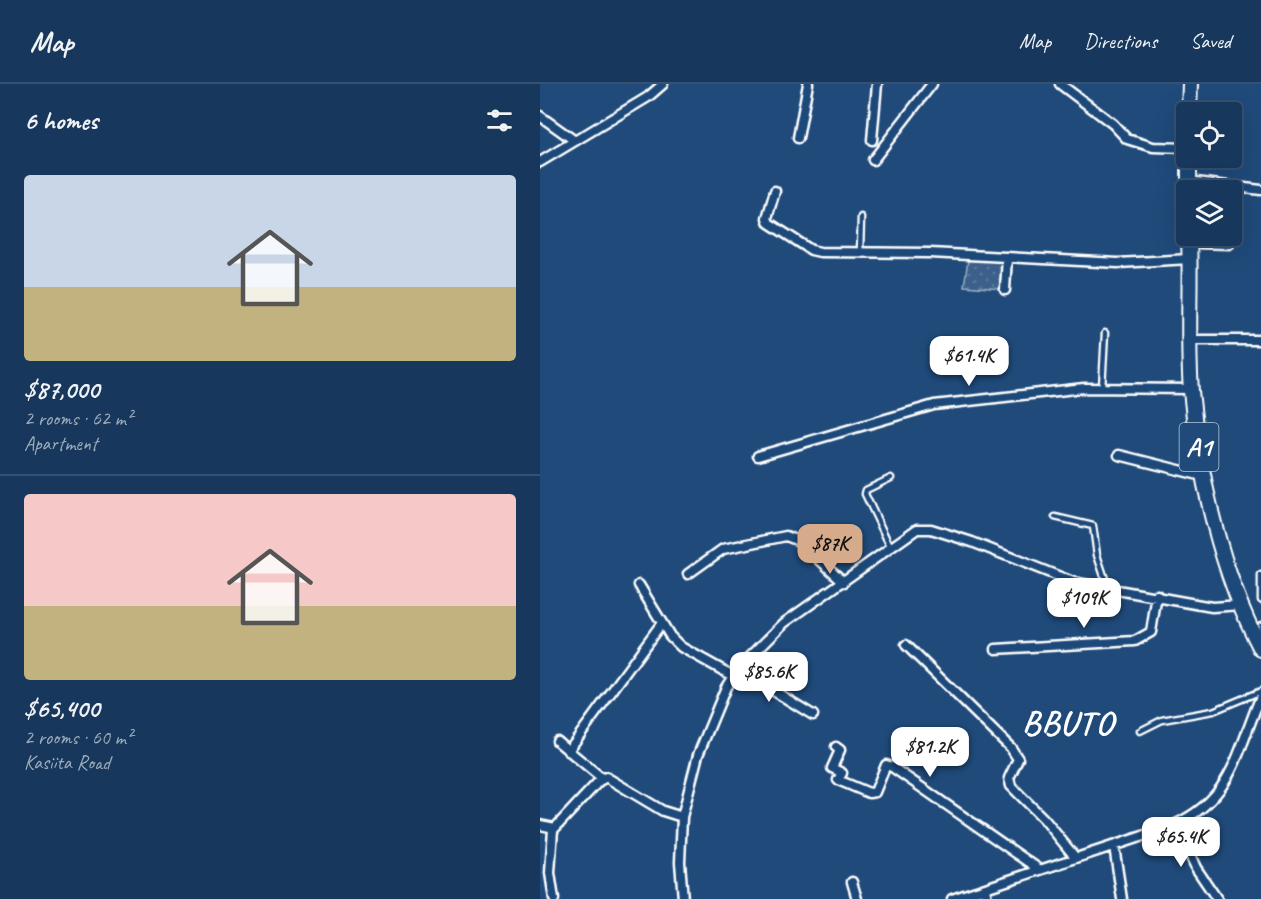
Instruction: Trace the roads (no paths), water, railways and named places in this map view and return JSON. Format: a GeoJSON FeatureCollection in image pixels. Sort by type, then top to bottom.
{"type":"FeatureCollection","features":[{"type":"Feature","properties":{"kind":"highway"},"geometry":{"type":"LineString","coordinates":[[1189,102],[1190,84]]}},
{"type":"Feature","properties":{"kind":"highway","name":"A1"},"geometry":{"type":"LineString","coordinates":[[1190,246],[1191,389],[1203,476],[1224,553],[1260,647]]}},
{"type":"Feature","properties":{"kind":"street"},"geometry":{"type":"LineString","coordinates":[[540,162],[648,97],[663,84]]}},
{"type":"Feature","properties":{"kind":"street"},"geometry":{"type":"LineString","coordinates":[[798,138],[808,84]]}},
{"type":"Feature","properties":{"kind":"street"},"geometry":{"type":"LineString","coordinates":[[872,140],[877,84]]}},
{"type":"Feature","properties":{"kind":"street"},"geometry":{"type":"LineString","coordinates":[[873,160],[932,84]]}},
{"type":"Feature","properties":{"kind":"street"},"geometry":{"type":"LineString","coordinates":[[1060,84],[1128,139],[1153,147],[1176,148]]}},
{"type":"Feature","properties":{"kind":"street"},"geometry":{"type":"LineString","coordinates":[[540,116],[575,141]]}},
{"type":"Feature","properties":{"kind":"street"},"geometry":{"type":"LineString","coordinates":[[1242,189],[1261,190]]}},
{"type":"Feature","properties":{"kind":"street"},"geometry":{"type":"LineString","coordinates":[[775,191],[767,218],[772,225],[811,250],[1007,256],[1118,263],[1190,259]]}},
{"type":"Feature","properties":{"kind":"street"},"geometry":{"type":"LineString","coordinates":[[1005,290],[1007,256]]}},
{"type":"Feature","properties":{"kind":"street"},"geometry":{"type":"LineString","coordinates":[[1189,340],[1261,340]]}},
{"type":"Feature","properties":{"kind":"street"},"geometry":{"type":"LineString","coordinates":[[758,456],[934,405],[1102,388],[1191,389]]}},
{"type":"Feature","properties":{"kind":"street"},"geometry":{"type":"LineString","coordinates":[[1119,455],[1203,476]]}},
{"type":"Feature","properties":{"kind":"street"},"geometry":{"type":"LineString","coordinates":[[683,899],[680,862],[682,817],[698,755],[736,672],[784,623],[917,529],[931,529],[972,542],[1072,582],[1157,595],[1212,607],[1242,605]]}},
{"type":"Feature","properties":{"kind":"street"},"geometry":{"type":"LineString","coordinates":[[688,574],[723,549],[786,536],[799,541],[844,582]]}},
{"type":"Feature","properties":{"kind":"street"},"geometry":{"type":"LineString","coordinates":[[639,585],[662,624],[681,646],[736,672],[813,716]]}},
{"type":"Feature","properties":{"kind":"street"},"geometry":{"type":"LineString","coordinates":[[996,649],[1135,641],[1151,632],[1157,595]]}},
{"type":"Feature","properties":{"kind":"street"},"geometry":{"type":"LineString","coordinates":[[568,751],[662,624]]}},
{"type":"Feature","properties":{"kind":"street"},"geometry":{"type":"LineString","coordinates":[[906,645],[1011,748],[1018,759],[1009,778],[1011,786],[1044,819],[1075,857]]}},
{"type":"Feature","properties":{"kind":"street"},"geometry":{"type":"LineString","coordinates":[[952,899],[1176,824],[1211,801],[1225,785],[1261,696]]}},
{"type":"Feature","properties":{"kind":"street"},"geometry":{"type":"LineString","coordinates":[[557,741],[603,779]]}},
{"type":"Feature","properties":{"kind":"street"},"geometry":{"type":"LineString","coordinates":[[836,747],[840,750],[832,768],[842,773],[838,780],[869,793],[875,792],[886,765],[892,767],[1039,869]]}},
{"type":"Feature","properties":{"kind":"street"},"geometry":{"type":"LineString","coordinates":[[554,899],[550,873],[553,829],[603,779],[611,778],[663,811],[682,817]]}},
{"type":"Feature","properties":{"kind":"street"},"geometry":{"type":"LineString","coordinates":[[1176,824],[1196,868],[1217,899]]}},
{"type":"Feature","properties":{"kind":"street"},"geometry":{"type":"LineString","coordinates":[[540,825],[553,829]]}},
{"type":"Feature","properties":{"kind":"street"},"geometry":{"type":"LineString","coordinates":[[1114,846],[1122,899]]}},
{"type":"Feature","properties":{"kind":"street"},"geometry":{"type":"LineString","coordinates":[[852,882],[857,899]]}},
{"type":"Feature","properties":{"kind":"street"},"geometry":{"type":"LineString","coordinates":[[985,889],[987,899]]}},
{"type":"Feature","properties":{"kind":"lane"},"geometry":{"type":"LineString","coordinates":[[860,252],[861,217]]}},
{"type":"Feature","properties":{"kind":"lane"},"geometry":{"type":"LineString","coordinates":[[1102,388],[1105,333]]}},
{"type":"Feature","properties":{"kind":"lane"},"geometry":{"type":"LineString","coordinates":[[890,546],[866,490],[891,478]]}},
{"type":"Feature","properties":{"kind":"lane"},"geometry":{"type":"LineString","coordinates":[[1055,517],[1093,526],[1097,555],[1108,588]]}},
{"type":"Feature","properties":{"kind":"lane"},"geometry":{"type":"LineString","coordinates":[[1261,575],[1261,600]]}},
{"type":"Feature","properties":{"kind":"lane"},"geometry":{"type":"LineString","coordinates":[[1260,647],[1261,625]]}},
{"type":"Feature","properties":{"kind":"lane"},"geometry":{"type":"LineString","coordinates":[[1140,731],[1162,720],[1213,711],[1261,691]]}},
{"type":"Feature","properties":{"kind":"district","name":"BBUTO"},"geometry":{"type":"Point","coordinates":[1068,722]}}]}
